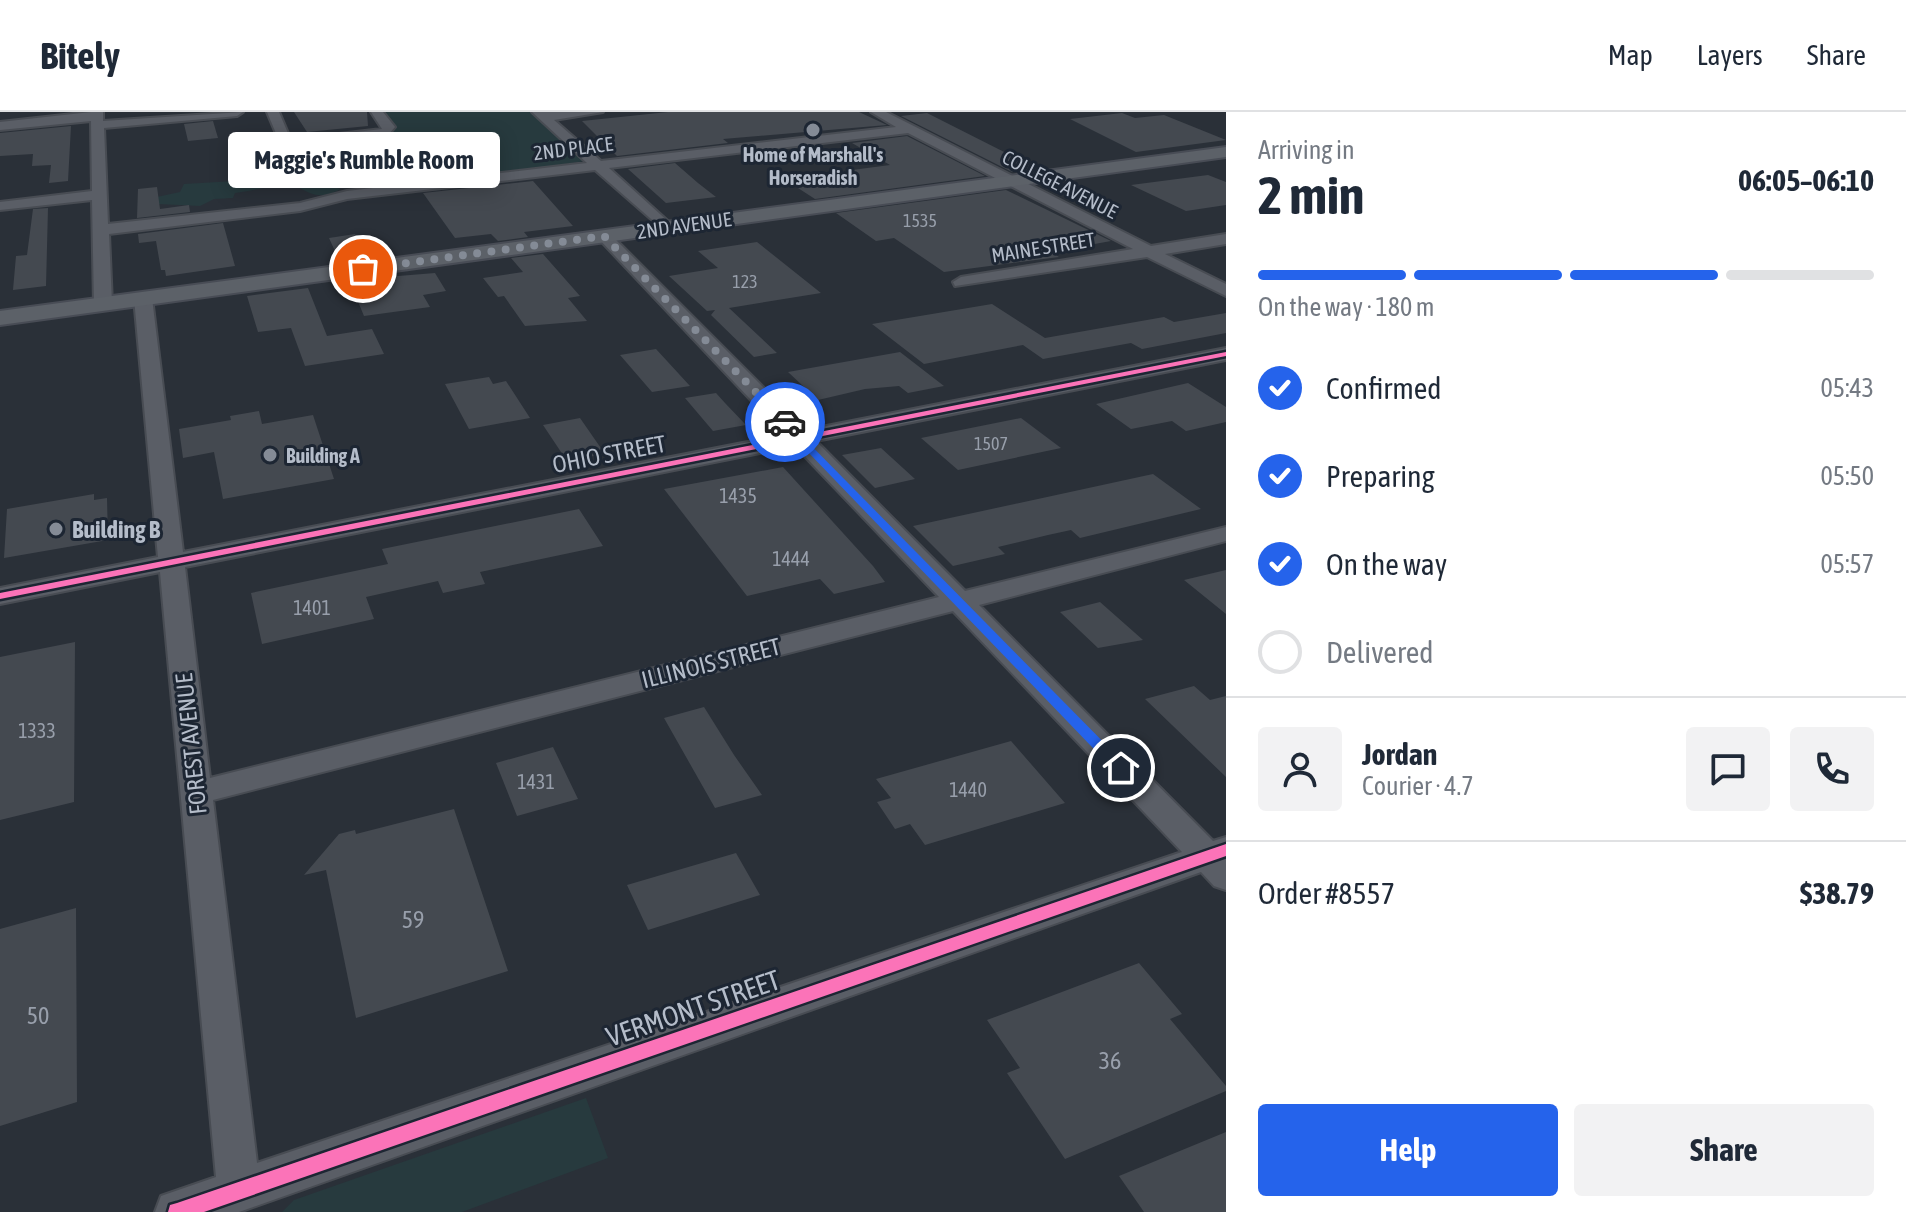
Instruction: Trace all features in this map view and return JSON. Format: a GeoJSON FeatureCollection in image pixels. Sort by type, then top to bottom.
{"type":"FeatureCollection","features":[{"type":"Feature","properties":{"kind":"main road","name":"2ND AVENUE"},"geometry":{"type":"LineString","coordinates":[[0,318],[1226,152]]}},
{"type":"Feature","properties":{"kind":"street"},"geometry":{"type":"LineString","coordinates":[[0,126],[237,112]]}},
{"type":"Feature","properties":{"kind":"street"},"geometry":{"type":"LineString","coordinates":[[273,112],[285,140],[302,143],[387,132],[389,127],[377,112]]}},
{"type":"Feature","properties":{"kind":"street"},"geometry":{"type":"LineString","coordinates":[[541,115],[597,112]]}},
{"type":"Feature","properties":{"kind":"street","name":"COLLEGE AVENUE"},"geometry":{"type":"LineString","coordinates":[[877,112],[1226,291]]}},
{"type":"Feature","properties":{"kind":"street"},"geometry":{"type":"LineString","coordinates":[[541,115],[666,227]]}},
{"type":"Feature","properties":{"kind":"street"},"geometry":{"type":"LineString","coordinates":[[96,118],[103,304]]}},
{"type":"Feature","properties":{"kind":"street","name":"2ND PLACE"},"geometry":{"type":"LineString","coordinates":[[100,230],[300,207],[347,195],[909,129]]}},
{"type":"Feature","properties":{"kind":"street"},"geometry":{"type":"LineString","coordinates":[[0,206],[98,195]]}},
{"type":"Feature","properties":{"kind":"street"},"geometry":{"type":"LineString","coordinates":[[604,236],[959,601],[1220,861]]}},
{"type":"Feature","properties":{"kind":"street","name":"MAINE STREET"},"geometry":{"type":"LineString","coordinates":[[961,282],[1226,239]]}},
{"type":"Feature","properties":{"kind":"street","name":"FOREST AVENUE"},"geometry":{"type":"LineString","coordinates":[[143,298],[239,1190]]}},
{"type":"Feature","properties":{"kind":"street","name":"OHIO STREET"},"geometry":{"type":"LineString","coordinates":[[0,596],[1226,354]]}},
{"type":"Feature","properties":{"kind":"street","name":"ILLINOIS STREET"},"geometry":{"type":"LineString","coordinates":[[196,793],[1226,534]]}},
{"type":"Feature","properties":{"kind":"street","name":"VERMONT STREET"},"geometry":{"type":"LineString","coordinates":[[177,1212],[1220,861]]}},
{"type":"Feature","properties":{"kind":"green space"},"geometry":{"type":"Polygon","coordinates":[[[381,112],[532,112],[585,161],[477,177],[462,174],[468,170],[463,165],[392,161],[369,165],[354,173],[326,177],[322,181],[324,185],[341,189],[322,195],[286,185],[235,193],[233,198],[214,199],[200,206],[158,204],[152,198],[180,192],[184,184],[303,177],[301,172],[329,165],[369,148],[362,139],[382,138],[392,131],[381,112]]]}},
{"type":"Feature","properties":{"kind":"green space"},"geometry":{"type":"Polygon","coordinates":[[[586,1098],[608,1158],[462,1212],[282,1212],[294,1200],[586,1098]]]}},
{"type":"Feature","properties":{"kind":"building"},"geometry":{"type":"Polygon","coordinates":[[[294,112],[367,112],[368,126],[307,132],[294,112]]]}},
{"type":"Feature","properties":{"kind":"building"},"geometry":{"type":"Polygon","coordinates":[[[668,112],[859,112],[887,125],[723,139],[728,143],[617,156],[582,121],[668,112]]]}},
{"type":"Feature","properties":{"kind":"building"},"geometry":{"type":"Polygon","coordinates":[[[927,113],[1038,169],[1012,172],[901,116],[927,113]]]}},
{"type":"Feature","properties":{"kind":"building"},"geometry":{"type":"Polygon","coordinates":[[[1122,113],[1135,118],[1164,115],[1226,140],[1136,152],[1070,119],[1122,113]]]}},
{"type":"Feature","properties":{"kind":"building"},"geometry":{"type":"Polygon","coordinates":[[[213,121],[218,138],[188,141],[184,124],[213,121]]]}},
{"type":"Feature","properties":{"kind":"building"},"geometry":{"type":"Polygon","coordinates":[[[71,126],[68,181],[49,183],[51,165],[32,166],[33,154],[0,156],[0,133],[71,126]]]}},
{"type":"Feature","properties":{"kind":"building"},"geometry":{"type":"Polygon","coordinates":[[[907,136],[985,176],[815,199],[784,179],[890,165],[852,143],[907,136]]]}},
{"type":"Feature","properties":{"kind":"building"},"geometry":{"type":"Polygon","coordinates":[[[675,163],[716,197],[666,203],[628,169],[675,163]]]}},
{"type":"Feature","properties":{"kind":"building"},"geometry":{"type":"Polygon","coordinates":[[[462,166],[468,174],[414,180],[407,171],[462,166]]]}},
{"type":"Feature","properties":{"kind":"building"},"geometry":{"type":"Polygon","coordinates":[[[1208,175],[1226,182],[1226,205],[1186,211],[1131,185],[1208,175]]]}},
{"type":"Feature","properties":{"kind":"building"},"geometry":{"type":"Polygon","coordinates":[[[533,181],[573,226],[524,232],[528,237],[498,241],[491,234],[455,238],[423,193],[533,181]]]}},
{"type":"Feature","properties":{"kind":"building"},"geometry":{"type":"Polygon","coordinates":[[[157,187],[160,209],[189,205],[190,212],[137,218],[138,189],[157,187]]]}},
{"type":"Feature","properties":{"kind":"building"},"geometry":{"type":"Polygon","coordinates":[[[1006,190],[1111,241],[1051,252],[1059,257],[944,272],[894,238],[876,241],[836,213],[1006,190]]]}},
{"type":"Feature","properties":{"kind":"building"},"geometry":{"type":"Polygon","coordinates":[[[48,208],[46,286],[13,290],[16,256],[27,255],[33,209],[48,208]]]}},
{"type":"Feature","properties":{"kind":"building"},"geometry":{"type":"Polygon","coordinates":[[[223,223],[235,266],[166,276],[165,270],[161,270],[156,241],[139,243],[138,234],[223,223]]]}},
{"type":"Feature","properties":{"kind":"building"},"geometry":{"type":"Polygon","coordinates":[[[355,234],[367,259],[340,262],[329,238],[355,234]]]}},
{"type":"Feature","properties":{"kind":"building"},"geometry":{"type":"Polygon","coordinates":[[[757,242],[821,293],[729,308],[777,353],[754,357],[711,315],[715,310],[707,311],[669,276],[718,268],[698,251],[757,242]]]}},
{"type":"Feature","properties":{"kind":"building"},"geometry":{"type":"Polygon","coordinates":[[[543,254],[580,296],[568,298],[587,321],[525,326],[504,296],[498,297],[483,278],[523,272],[511,258],[543,254]]]}},
{"type":"Feature","properties":{"kind":"building"},"geometry":{"type":"Polygon","coordinates":[[[435,273],[446,291],[423,295],[430,307],[364,316],[349,280],[435,273]]]}},
{"type":"Feature","properties":{"kind":"building"},"geometry":{"type":"Polygon","coordinates":[[[308,288],[327,336],[372,329],[384,354],[305,366],[291,328],[258,332],[247,296],[308,288]]]}},
{"type":"Feature","properties":{"kind":"building"},"geometry":{"type":"Polygon","coordinates":[[[992,304],[1045,338],[1164,317],[1174,322],[1226,313],[1226,333],[1142,349],[1131,343],[1043,359],[1023,345],[924,364],[872,324],[992,304]]]}},
{"type":"Feature","properties":{"kind":"building"},"geometry":{"type":"Polygon","coordinates":[[[656,349],[690,386],[652,392],[620,355],[656,349]]]}},
{"type":"Feature","properties":{"kind":"building"},"geometry":{"type":"Polygon","coordinates":[[[900,352],[944,386],[908,393],[899,386],[865,389],[818,400],[788,372],[900,352]]]}},
{"type":"Feature","properties":{"kind":"building"},"geometry":{"type":"Polygon","coordinates":[[[489,377],[493,384],[506,381],[530,418],[469,429],[445,384],[489,377]]]}},
{"type":"Feature","properties":{"kind":"building"},"geometry":{"type":"Polygon","coordinates":[[[1188,383],[1226,407],[1226,422],[1186,431],[1172,421],[1131,429],[1096,404],[1188,383]]]}},
{"type":"Feature","properties":{"kind":"building"},"geometry":{"type":"Polygon","coordinates":[[[716,393],[746,425],[713,431],[685,398],[716,393]]]}},
{"type":"Feature","properties":{"kind":"building","name":"Building A"},"geometry":{"type":"Polygon","coordinates":[[[259,411],[262,424],[313,415],[334,479],[223,499],[214,452],[183,458],[179,429],[231,420],[230,416],[259,411]]]}},
{"type":"Feature","properties":{"kind":"building"},"geometry":{"type":"Polygon","coordinates":[[[580,418],[605,454],[567,461],[543,425],[580,418]]]}},
{"type":"Feature","properties":{"kind":"building"},"geometry":{"type":"Polygon","coordinates":[[[1021,418],[1061,448],[958,470],[921,438],[1021,418]]]}},
{"type":"Feature","properties":{"kind":"building"},"geometry":{"type":"Polygon","coordinates":[[[881,448],[915,479],[875,488],[842,455],[881,448]]]}},
{"type":"Feature","properties":{"kind":"building"},"geometry":{"type":"Polygon","coordinates":[[[783,467],[885,582],[834,594],[820,579],[747,596],[664,489],[783,467]]]}},
{"type":"Feature","properties":{"kind":"building"},"geometry":{"type":"Polygon","coordinates":[[[1153,474],[1201,509],[1080,538],[1071,530],[1048,535],[998,547],[1005,554],[953,566],[913,526],[1153,474]]]}},
{"type":"Feature","properties":{"kind":"building","name":"Building B"},"geometry":{"type":"Polygon","coordinates":[[[94,494],[94,500],[107,498],[108,540],[4,558],[7,509],[94,494]]]}},
{"type":"Feature","properties":{"kind":"building"},"geometry":{"type":"Polygon","coordinates":[[[579,509],[603,546],[480,572],[485,584],[443,593],[438,581],[366,597],[374,619],[262,644],[251,593],[388,564],[382,549],[579,509]]]}},
{"type":"Feature","properties":{"kind":"building"},"geometry":{"type":"Polygon","coordinates":[[[1226,570],[1226,614],[1184,580],[1226,570]]]}},
{"type":"Feature","properties":{"kind":"building"},"geometry":{"type":"Polygon","coordinates":[[[1100,602],[1143,640],[1098,648],[1060,612],[1100,602]]]}},
{"type":"Feature","properties":{"kind":"building"},"geometry":{"type":"Polygon","coordinates":[[[75,642],[74,802],[0,820],[0,657],[75,642]]]}},
{"type":"Feature","properties":{"kind":"building"},"geometry":{"type":"Polygon","coordinates":[[[1194,686],[1210,700],[1226,696],[1226,777],[1145,699],[1194,686]]]}},
{"type":"Feature","properties":{"kind":"building"},"geometry":{"type":"Polygon","coordinates":[[[704,707],[762,795],[715,808],[664,718],[704,707]]]}},
{"type":"Feature","properties":{"kind":"building"},"geometry":{"type":"Polygon","coordinates":[[[1011,741],[1065,803],[925,845],[910,824],[895,829],[877,802],[891,798],[876,779],[1011,741]]]}},
{"type":"Feature","properties":{"kind":"building"},"geometry":{"type":"Polygon","coordinates":[[[553,747],[578,799],[517,816],[496,763],[553,747]]]}},
{"type":"Feature","properties":{"kind":"building"},"geometry":{"type":"Polygon","coordinates":[[[454,809],[508,971],[356,1018],[326,870],[304,875],[339,834],[355,830],[356,834],[454,809]]]}},
{"type":"Feature","properties":{"kind":"building"},"geometry":{"type":"Polygon","coordinates":[[[736,853],[760,895],[648,930],[627,885],[736,853]]]}},
{"type":"Feature","properties":{"kind":"building"},"geometry":{"type":"Polygon","coordinates":[[[76,908],[77,1102],[0,1126],[0,929],[76,908]]]}},
{"type":"Feature","properties":{"kind":"building"},"geometry":{"type":"Polygon","coordinates":[[[1139,963],[1182,1014],[1170,1019],[1226,1086],[1226,1091],[1065,1159],[1007,1073],[1020,1068],[987,1020],[1139,963]]]}},
{"type":"Feature","properties":{"kind":"building"},"geometry":{"type":"Polygon","coordinates":[[[1226,1132],[1226,1212],[1144,1212],[1119,1176],[1226,1132]]]}},
{"type":"Feature","properties":{"kind":"cycle path"},"geometry":{"type":"LineString","coordinates":[[0,596],[1226,354]]}},
{"type":"Feature","properties":{"kind":"cycle path"},"geometry":{"type":"LineString","coordinates":[[177,1212],[1226,850]]}},
{"type":"Feature","properties":{"kind":"way so far"},"geometry":{"type":"LineString","coordinates":[[363,269],[604,236],[785,422]]}},
{"type":"Feature","properties":{"kind":"place","name":"Home of Marshall's Horseradish"},"geometry":{"type":"Point","coordinates":[813,130]}},
{"type":"Feature","properties":{"kind":"place","name":"Maggie's Rumble Room"},"geometry":{"type":"Point","coordinates":[363,269]}},
{"type":"Feature","properties":{"kind":"place","name":"Building A"},"geometry":{"type":"Point","coordinates":[270,455]}},
{"type":"Feature","properties":{"kind":"place","name":"Building B"},"geometry":{"type":"Point","coordinates":[56,529]}},
{"type":"Feature","properties":{"kind":"route"},"geometry":{"type":"LineString","coordinates":[[785,422],[1121,768]]}}]}
